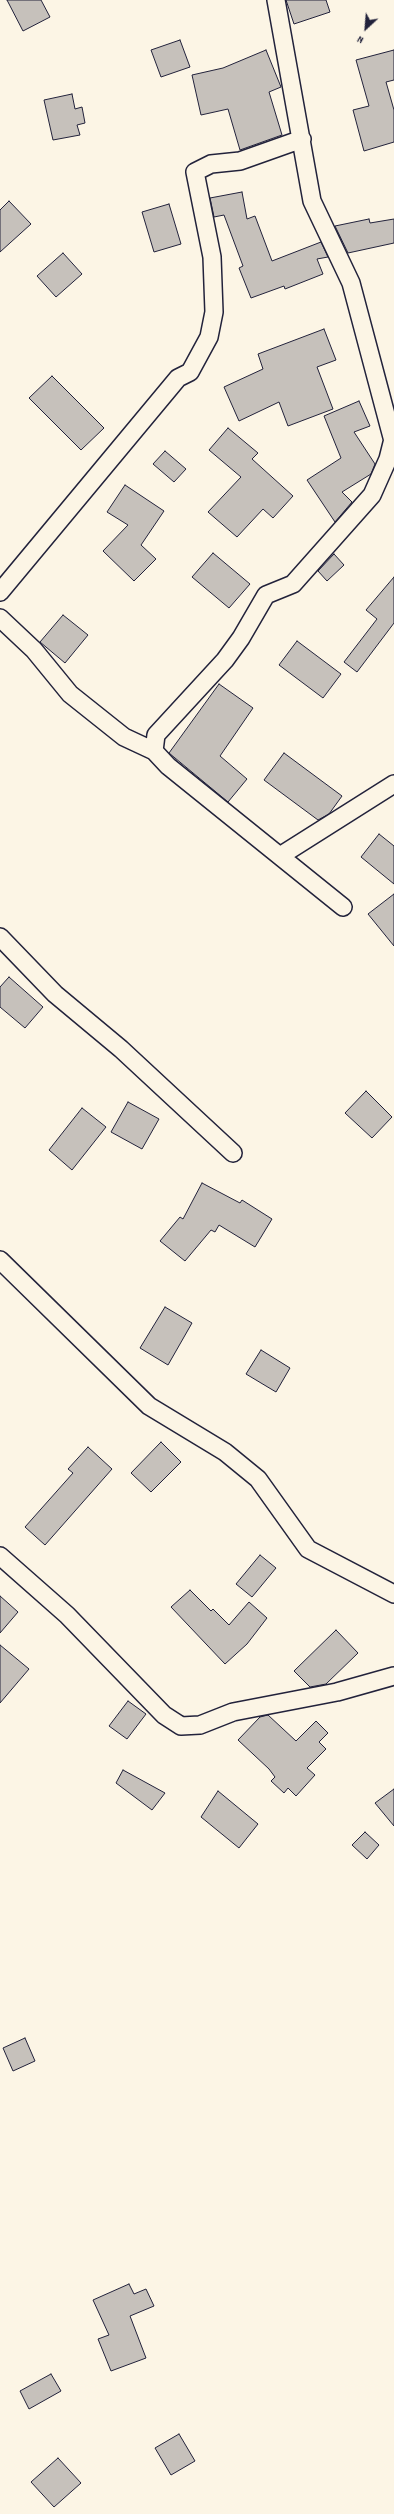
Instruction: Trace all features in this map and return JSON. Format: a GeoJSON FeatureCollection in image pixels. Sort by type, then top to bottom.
{"type":"FeatureCollection","features":[{"type":"Feature","properties":{"kind":"street"},"geometry":{"type":"LineString","coordinates":[[154,751],[156,735],[225,660],[241,638],[266,596],[294,584],[372,495],[388,458],[393,438],[351,283],[312,201],[276,0]]}},
{"type":"Feature","properties":{"kind":"street"},"geometry":{"type":"LineString","coordinates":[[0,592],[178,378],[190,372],[209,337],[214,312],[212,257],[195,172],[211,164],[240,161],[302,139]]}},
{"type":"Feature","properties":{"kind":"street"},"geometry":{"type":"LineString","coordinates":[[0,618],[34,650],[70,694],[124,737],[154,751],[168,766],[343,907]]}},
{"type":"Feature","properties":{"kind":"street"},"geometry":{"type":"LineString","coordinates":[[280,856],[394,784]]}},
{"type":"Feature","properties":{"kind":"street"},"geometry":{"type":"LineString","coordinates":[[0,936],[55,994],[121,1049],[233,1153]]}},
{"type":"Feature","properties":{"kind":"street"},"geometry":{"type":"LineString","coordinates":[[0,1260],[149,1406],[225,1452],[258,1479],[308,1549],[394,1594]]}},
{"type":"Feature","properties":{"kind":"street"},"geometry":{"type":"LineString","coordinates":[[0,1556],[66,1615],[164,1715],[181,1726],[200,1725],[233,1712],[337,1692],[394,1676]]}},
{"type":"Feature","properties":{"kind":"building"},"geometry":{"type":"Polygon","coordinates":[[[7,0],[41,0],[50,17],[23,31],[7,0]]]}},
{"type":"Feature","properties":{"kind":"building"},"geometry":{"type":"Polygon","coordinates":[[[286,0],[326,0],[330,12],[294,24],[286,0]]]}},
{"type":"Feature","properties":{"kind":"building"},"geometry":{"type":"Polygon","coordinates":[[[180,40],[190,67],[161,77],[151,50],[180,40]]]}},
{"type":"Feature","properties":{"kind":"building"},"geometry":{"type":"Polygon","coordinates":[[[266,50],[281,87],[269,92],[282,135],[240,150],[228,109],[201,115],[192,75],[223,68],[266,50]]]}},
{"type":"Feature","properties":{"kind":"building"},"geometry":{"type":"Polygon","coordinates":[[[394,50],[394,80],[386,82],[394,110],[394,142],[364,151],[353,110],[369,106],[356,60],[394,50]]]}},
{"type":"Feature","properties":{"kind":"building"},"geometry":{"type":"Polygon","coordinates":[[[72,94],[75,109],[82,107],[85,123],[77,125],[80,135],[53,140],[44,100],[72,94]]]}},
{"type":"Feature","properties":{"kind":"building"},"geometry":{"type":"Polygon","coordinates":[[[242,192],[247,219],[255,216],[272,261],[321,242],[328,257],[317,259],[323,274],[285,289],[284,286],[251,298],[239,268],[243,266],[224,215],[214,217],[210,198],[242,192]]]}},
{"type":"Feature","properties":{"kind":"building"},"geometry":{"type":"Polygon","coordinates":[[[9,201],[31,224],[0,252],[0,210],[9,201]]]}},
{"type":"Feature","properties":{"kind":"building"},"geometry":{"type":"Polygon","coordinates":[[[169,204],[181,244],[154,252],[142,212],[169,204]]]}},
{"type":"Feature","properties":{"kind":"building"},"geometry":{"type":"Polygon","coordinates":[[[369,219],[370,223],[394,219],[394,243],[348,253],[335,226],[369,219]]]}},
{"type":"Feature","properties":{"kind":"building"},"geometry":{"type":"Polygon","coordinates":[[[63,253],[82,274],[56,297],[37,276],[63,253]]]}},
{"type":"Feature","properties":{"kind":"building"},"geometry":{"type":"Polygon","coordinates":[[[324,329],[336,360],[317,367],[333,409],[288,426],[279,402],[239,421],[224,387],[263,369],[258,354],[324,329]]]}},
{"type":"Feature","properties":{"kind":"building"},"geometry":{"type":"Polygon","coordinates":[[[52,376],[104,428],[81,450],[29,398],[52,376]]]}},
{"type":"Feature","properties":{"kind":"building"},"geometry":{"type":"Polygon","coordinates":[[[359,401],[370,426],[354,432],[375,464],[371,474],[342,492],[352,502],[335,522],[307,480],[341,458],[324,416],[359,401]]]}},
{"type":"Feature","properties":{"kind":"building"},"geometry":{"type":"Polygon","coordinates":[[[228,428],[258,453],[252,459],[293,496],[273,518],[263,509],[237,537],[208,512],[241,477],[209,450],[228,428]]]}},
{"type":"Feature","properties":{"kind":"building"},"geometry":{"type":"Polygon","coordinates":[[[165,451],[186,469],[174,482],[153,464],[165,451]]]}},
{"type":"Feature","properties":{"kind":"building"},"geometry":{"type":"Polygon","coordinates":[[[125,485],[164,511],[141,545],[156,559],[134,581],[103,551],[128,525],[107,512],[125,485]]]}},
{"type":"Feature","properties":{"kind":"building"},"geometry":{"type":"Polygon","coordinates":[[[213,553],[250,584],[229,608],[192,577],[213,553]]]}},
{"type":"Feature","properties":{"kind":"building"},"geometry":{"type":"Polygon","coordinates":[[[334,554],[344,565],[327,581],[318,571],[334,554]]]}},
{"type":"Feature","properties":{"kind":"building"},"geometry":{"type":"Polygon","coordinates":[[[394,577],[394,623],[357,672],[344,662],[377,619],[366,610],[394,577]]]}},
{"type":"Feature","properties":{"kind":"building"},"geometry":{"type":"Polygon","coordinates":[[[63,615],[88,635],[65,663],[40,642],[63,615]]]}},
{"type":"Feature","properties":{"kind":"building"},"geometry":{"type":"Polygon","coordinates":[[[297,641],[341,674],[323,698],[279,665],[297,641]]]}},
{"type":"Feature","properties":{"kind":"building"},"geometry":{"type":"Polygon","coordinates":[[[219,684],[253,708],[220,756],[247,779],[228,802],[169,753],[219,684]]]}},
{"type":"Feature","properties":{"kind":"building"},"geometry":{"type":"Polygon","coordinates":[[[284,753],[342,796],[329,814],[318,820],[264,780],[284,753]]]}},
{"type":"Feature","properties":{"kind":"building"},"geometry":{"type":"Polygon","coordinates":[[[379,834],[394,846],[394,884],[361,857],[379,834]]]}},
{"type":"Feature","properties":{"kind":"building"},"geometry":{"type":"Polygon","coordinates":[[[394,894],[394,946],[368,914],[394,894]]]}},
{"type":"Feature","properties":{"kind":"building"},"geometry":{"type":"Polygon","coordinates":[[[9,977],[43,1007],[25,1028],[0,1007],[0,987],[9,977]]]}},
{"type":"Feature","properties":{"kind":"building"},"geometry":{"type":"Polygon","coordinates":[[[366,1091],[392,1117],[372,1138],[345,1113],[366,1091]]]}},
{"type":"Feature","properties":{"kind":"building"},"geometry":{"type":"Polygon","coordinates":[[[128,1102],[159,1119],[142,1149],[111,1132],[128,1102]]]}},
{"type":"Feature","properties":{"kind":"building"},"geometry":{"type":"Polygon","coordinates":[[[82,1108],[106,1127],[72,1170],[49,1150],[82,1108]]]}},
{"type":"Feature","properties":{"kind":"building"},"geometry":{"type":"Polygon","coordinates":[[[202,1183],[240,1203],[242,1200],[272,1219],[255,1247],[219,1225],[215,1232],[211,1230],[185,1261],[160,1241],[180,1217],[183,1219],[202,1183]]]}},
{"type":"Feature","properties":{"kind":"building"},"geometry":{"type":"Polygon","coordinates":[[[165,1307],[192,1323],[168,1365],[140,1348],[165,1307]]]}},
{"type":"Feature","properties":{"kind":"building"},"geometry":{"type":"Polygon","coordinates":[[[261,1350],[290,1368],[276,1392],[246,1374],[261,1350]]]}},
{"type":"Feature","properties":{"kind":"building"},"geometry":{"type":"Polygon","coordinates":[[[161,1442],[181,1462],[151,1492],[131,1473],[161,1442]]]}},
{"type":"Feature","properties":{"kind":"building"},"geometry":{"type":"Polygon","coordinates":[[[88,1447],[112,1469],[45,1545],[25,1527],[73,1473],[68,1469],[88,1447]]]}},
{"type":"Feature","properties":{"kind":"building"},"geometry":{"type":"Polygon","coordinates":[[[260,1555],[276,1568],[252,1597],[236,1584],[260,1555]]]}},
{"type":"Feature","properties":{"kind":"building"},"geometry":{"type":"Polygon","coordinates":[[[190,1590],[211,1611],[213,1609],[229,1625],[249,1602],[267,1618],[247,1644],[225,1664],[171,1607],[190,1590]]]}},
{"type":"Feature","properties":{"kind":"building"},"geometry":{"type":"Polygon","coordinates":[[[0,1596],[18,1612],[0,1633],[0,1596]]]}},
{"type":"Feature","properties":{"kind":"building"},"geometry":{"type":"Polygon","coordinates":[[[336,1630],[358,1653],[326,1684],[310,1687],[294,1671],[336,1630]]]}},
{"type":"Feature","properties":{"kind":"building"},"geometry":{"type":"Polygon","coordinates":[[[0,1645],[29,1669],[0,1703],[0,1645]]]}},
{"type":"Feature","properties":{"kind":"building"},"geometry":{"type":"Polygon","coordinates":[[[128,1701],[146,1714],[127,1739],[109,1726],[128,1701]]]}},
{"type":"Feature","properties":{"kind":"building"},"geometry":{"type":"Polygon","coordinates":[[[268,1715],[296,1741],[316,1721],[328,1733],[319,1742],[326,1749],[307,1768],[315,1775],[296,1796],[288,1788],[284,1793],[271,1781],[275,1777],[269,1769],[238,1740],[260,1717],[268,1715]]]}},
{"type":"Feature","properties":{"kind":"building"},"geometry":{"type":"Polygon","coordinates":[[[123,1770],[165,1793],[152,1810],[116,1783],[123,1770]]]}},
{"type":"Feature","properties":{"kind":"building"},"geometry":{"type":"Polygon","coordinates":[[[394,1789],[394,1826],[375,1803],[394,1789]]]}},
{"type":"Feature","properties":{"kind":"building"},"geometry":{"type":"Polygon","coordinates":[[[218,1791],[258,1824],[239,1848],[201,1817],[218,1791]]]}},
{"type":"Feature","properties":{"kind":"building"},"geometry":{"type":"Polygon","coordinates":[[[365,1832],[379,1845],[367,1859],[352,1845],[365,1832]]]}},
{"type":"Feature","properties":{"kind":"building"},"geometry":{"type":"Polygon","coordinates":[[[25,2038],[35,2061],[13,2071],[3,2048],[25,2038]]]}},
{"type":"Feature","properties":{"kind":"building"},"geometry":{"type":"Polygon","coordinates":[[[129,2284],[134,2294],[146,2289],[154,2306],[130,2316],[146,2358],[111,2371],[98,2339],[109,2335],[93,2300],[129,2284]]]}},
{"type":"Feature","properties":{"kind":"building"},"geometry":{"type":"Polygon","coordinates":[[[51,2374],[61,2391],[29,2409],[20,2391],[51,2374]]]}},
{"type":"Feature","properties":{"kind":"building"},"geometry":{"type":"Polygon","coordinates":[[[179,2434],[195,2461],[171,2475],[155,2448],[179,2434]]]}},
{"type":"Feature","properties":{"kind":"building"},"geometry":{"type":"Polygon","coordinates":[[[58,2458],[81,2483],[54,2507],[31,2482],[58,2458]]]}}]}
